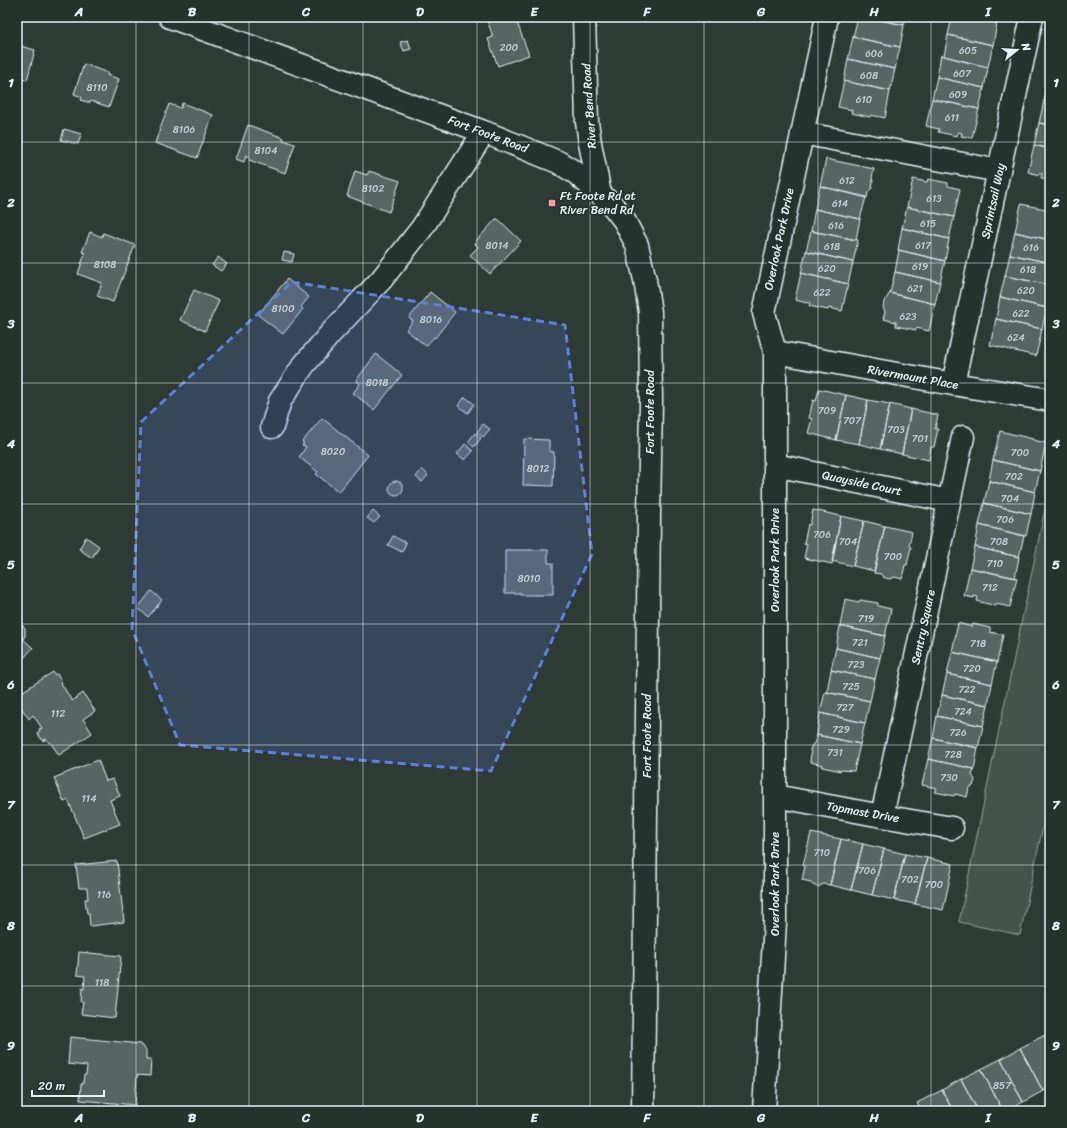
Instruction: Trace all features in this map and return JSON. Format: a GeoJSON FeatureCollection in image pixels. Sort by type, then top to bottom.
{"type":"FeatureCollection","features":[{"type":"Feature","properties":{"kind":"street","name":"Fort Foote Road"},"geometry":{"type":"LineString","coordinates":[[170,17],[484,132],[558,162],[576,173],[613,206],[624,220],[637,245],[650,312],[651,402],[648,532],[643,1111]]}},
{"type":"Feature","properties":{"kind":"street","name":"River Bend Road"},"geometry":{"type":"LineString","coordinates":[[584,17],[587,122],[600,194]]}},
{"type":"Feature","properties":{"kind":"street","name":"Overlook Park Drive"},"geometry":{"type":"LineString","coordinates":[[764,1111],[775,922],[775,352],[764,313],[827,17]]}},
{"type":"Feature","properties":{"kind":"street","name":"Sprintsail Way"},"geometry":{"type":"LineString","coordinates":[[954,384],[1032,17]]}},
{"type":"Feature","properties":{"kind":"street"},"geometry":{"type":"LineString","coordinates":[[272,427],[280,401],[303,366],[331,333],[382,280],[413,240],[484,132]]}},
{"type":"Feature","properties":{"kind":"street"},"geometry":{"type":"LineString","coordinates":[[802,133],[999,171]]}},
{"type":"Feature","properties":{"kind":"street","name":"Rivermount Place"},"geometry":{"type":"LineString","coordinates":[[775,352],[1050,400]]}},
{"type":"Feature","properties":{"kind":"street","name":"Sentry Square"},"geometry":{"type":"LineString","coordinates":[[882,816],[963,437]]}},
{"type":"Feature","properties":{"kind":"street","name":"Quayside Court"},"geometry":{"type":"LineString","coordinates":[[775,465],[949,501]]}},
{"type":"Feature","properties":{"kind":"street","name":"Topmast Drive"},"geometry":{"type":"LineString","coordinates":[[775,796],[952,828]]}},
{"type":"Feature","properties":{"kind":"highlighted area"},"geometry":{"type":"Polygon","coordinates":[[[292,282],[565,325],[592,554],[491,771],[180,745],[132,629],[141,422],[292,282]]]}},
{"type":"Feature","properties":{"kind":"shaded area"},"geometry":{"type":"Polygon","coordinates":[[[1050,485],[1050,792],[1020,935],[959,922],[1050,485]]]}},
{"type":"Feature","properties":{"kind":"building"},"geometry":{"type":"Polygon","coordinates":[[[486,17],[515,17],[529,55],[498,66],[488,39],[493,37],[486,17]]]}},
{"type":"Feature","properties":{"kind":"building"},"geometry":{"type":"Polygon","coordinates":[[[858,17],[866,17],[904,25],[900,47],[853,37],[858,17]]]}},
{"type":"Feature","properties":{"kind":"building"},"geometry":{"type":"Polygon","coordinates":[[[866,17],[906,17],[904,25],[866,17]]]}},
{"type":"Feature","properties":{"kind":"building"},"geometry":{"type":"Polygon","coordinates":[[[952,17],[968,17],[997,23],[993,45],[948,35],[952,17]]]}},
{"type":"Feature","properties":{"kind":"building"},"geometry":{"type":"Polygon","coordinates":[[[968,17],[999,17],[997,23],[968,17]]]}},
{"type":"Feature","properties":{"kind":"building"},"geometry":{"type":"Polygon","coordinates":[[[948,35],[993,45],[988,67],[944,56],[948,35]]]}},
{"type":"Feature","properties":{"kind":"building"},"geometry":{"type":"Polygon","coordinates":[[[853,37],[900,47],[895,69],[848,59],[853,37]]]}},
{"type":"Feature","properties":{"kind":"building"},"geometry":{"type":"Polygon","coordinates":[[[408,40],[411,49],[404,51],[400,42],[408,40]]]}},
{"type":"Feature","properties":{"kind":"building"},"geometry":{"type":"Polygon","coordinates":[[[17,45],[35,50],[27,80],[17,78],[17,45]]]}},
{"type":"Feature","properties":{"kind":"building"},"geometry":{"type":"Polygon","coordinates":[[[941,55],[988,68],[984,88],[937,77],[941,55]]]}},
{"type":"Feature","properties":{"kind":"building"},"geometry":{"type":"Polygon","coordinates":[[[848,59],[895,69],[890,91],[844,81],[848,59]]]}},
{"type":"Feature","properties":{"kind":"building"},"geometry":{"type":"Polygon","coordinates":[[[84,64],[119,79],[109,107],[91,101],[90,103],[81,100],[82,97],[74,94],[84,64]]]}},
{"type":"Feature","properties":{"kind":"building"},"geometry":{"type":"Polygon","coordinates":[[[937,77],[984,88],[979,109],[932,99],[937,77]]]}},
{"type":"Feature","properties":{"kind":"building"},"geometry":{"type":"Polygon","coordinates":[[[1050,80],[1050,103],[1044,101],[1050,80]]]}},
{"type":"Feature","properties":{"kind":"building"},"geometry":{"type":"Polygon","coordinates":[[[844,81],[890,91],[885,118],[851,113],[852,110],[838,107],[844,81]]]}},
{"type":"Feature","properties":{"kind":"building"},"geometry":{"type":"Polygon","coordinates":[[[932,99],[979,109],[972,138],[961,136],[962,133],[958,132],[957,136],[938,132],[939,129],[926,126],[932,99]]]}},
{"type":"Feature","properties":{"kind":"building"},"geometry":{"type":"Polygon","coordinates":[[[1044,101],[1050,103],[1050,125],[1039,123],[1044,101]]]}},
{"type":"Feature","properties":{"kind":"building"},"geometry":{"type":"Polygon","coordinates":[[[182,103],[213,115],[197,158],[155,143],[169,104],[181,108],[182,103]]]}},
{"type":"Feature","properties":{"kind":"building"},"geometry":{"type":"Polygon","coordinates":[[[1039,123],[1050,125],[1050,149],[1034,145],[1039,123]]]}},
{"type":"Feature","properties":{"kind":"building"},"geometry":{"type":"Polygon","coordinates":[[[248,125],[284,138],[283,140],[295,144],[285,173],[249,160],[250,157],[246,155],[244,162],[236,159],[248,125]]]}},
{"type":"Feature","properties":{"kind":"building"},"geometry":{"type":"Polygon","coordinates":[[[64,129],[81,134],[78,144],[61,140],[64,129]]]}},
{"type":"Feature","properties":{"kind":"building"},"geometry":{"type":"Polygon","coordinates":[[[1034,145],[1050,149],[1050,179],[1041,178],[1042,173],[1039,173],[1039,175],[1028,172],[1034,145]]]}},
{"type":"Feature","properties":{"kind":"building"},"geometry":{"type":"Polygon","coordinates":[[[17,151],[23,153],[19,163],[17,162],[17,151]]]}},
{"type":"Feature","properties":{"kind":"building"},"geometry":{"type":"Polygon","coordinates":[[[826,159],[874,169],[872,188],[868,192],[867,198],[820,186],[826,159]]]}},
{"type":"Feature","properties":{"kind":"building"},"geometry":{"type":"Polygon","coordinates":[[[355,171],[367,175],[369,171],[400,181],[389,212],[347,196],[355,171]]]}},
{"type":"Feature","properties":{"kind":"building"},"geometry":{"type":"Polygon","coordinates":[[[913,179],[927,182],[928,179],[948,183],[948,186],[960,189],[954,217],[907,207],[913,179]]]}},
{"type":"Feature","properties":{"kind":"building"},"geometry":{"type":"Polygon","coordinates":[[[820,186],[866,197],[860,219],[815,209],[820,186]]]}},
{"type":"Feature","properties":{"kind":"building"},"geometry":{"type":"Polygon","coordinates":[[[1021,204],[1050,210],[1050,240],[1015,232],[1021,204]]]}},
{"type":"Feature","properties":{"kind":"building"},"geometry":{"type":"Polygon","coordinates":[[[907,207],[954,217],[949,239],[902,228],[907,207]]]}},
{"type":"Feature","properties":{"kind":"building"},"geometry":{"type":"Polygon","coordinates":[[[815,209],[860,219],[856,240],[811,231],[815,209]]]}},
{"type":"Feature","properties":{"kind":"building"},"geometry":{"type":"Polygon","coordinates":[[[496,219],[498,219],[521,241],[490,274],[470,255],[478,247],[475,242],[496,219]]]}},
{"type":"Feature","properties":{"kind":"building"},"geometry":{"type":"Polygon","coordinates":[[[902,228],[949,239],[945,261],[898,250],[902,228]]]}},
{"type":"Feature","properties":{"kind":"building"},"geometry":{"type":"Polygon","coordinates":[[[811,231],[858,240],[853,262],[806,251],[811,231]]]}},
{"type":"Feature","properties":{"kind":"building"},"geometry":{"type":"Polygon","coordinates":[[[90,232],[102,237],[103,233],[135,245],[113,302],[97,296],[102,283],[78,274],[85,253],[82,252],[90,232]]]}},
{"type":"Feature","properties":{"kind":"building"},"geometry":{"type":"Polygon","coordinates":[[[1015,232],[1050,240],[1050,263],[1010,254],[1015,232]]]}},
{"type":"Feature","properties":{"kind":"building"},"geometry":{"type":"Polygon","coordinates":[[[899,250],[945,261],[940,282],[895,272],[899,250]]]}},
{"type":"Feature","properties":{"kind":"building"},"geometry":{"type":"Polygon","coordinates":[[[806,251],[853,262],[848,284],[801,273],[806,251]]]}},
{"type":"Feature","properties":{"kind":"building"},"geometry":{"type":"Polygon","coordinates":[[[284,252],[294,254],[292,262],[282,260],[284,252]]]}},
{"type":"Feature","properties":{"kind":"building"},"geometry":{"type":"Polygon","coordinates":[[[1010,254],[1050,263],[1050,285],[1005,276],[1010,254]]]}},
{"type":"Feature","properties":{"kind":"building"},"geometry":{"type":"Polygon","coordinates":[[[218,257],[227,264],[221,271],[212,265],[218,257]]]}},
{"type":"Feature","properties":{"kind":"building"},"geometry":{"type":"Polygon","coordinates":[[[895,272],[940,282],[935,304],[890,293],[895,272]]]}},
{"type":"Feature","properties":{"kind":"building"},"geometry":{"type":"Polygon","coordinates":[[[801,273],[848,284],[842,311],[809,306],[810,303],[795,300],[801,273]]]}},
{"type":"Feature","properties":{"kind":"building"},"geometry":{"type":"Polygon","coordinates":[[[1005,276],[1050,285],[1050,295],[1047,308],[1000,297],[1005,276]]]}},
{"type":"Feature","properties":{"kind":"building"},"geometry":{"type":"Polygon","coordinates":[[[287,279],[309,297],[301,307],[303,309],[283,334],[258,315],[287,279]]]}},
{"type":"Feature","properties":{"kind":"building"},"geometry":{"type":"Polygon","coordinates":[[[194,290],[219,301],[205,331],[180,320],[194,290]]]}},
{"type":"Feature","properties":{"kind":"building"},"geometry":{"type":"Polygon","coordinates":[[[430,292],[455,312],[435,338],[434,337],[426,346],[406,330],[413,321],[409,318],[430,292]]]}},
{"type":"Feature","properties":{"kind":"building"},"geometry":{"type":"Polygon","coordinates":[[[890,293],[935,304],[929,331],[896,326],[896,322],[883,319],[885,312],[883,307],[884,302],[890,293]]]}},
{"type":"Feature","properties":{"kind":"building"},"geometry":{"type":"Polygon","coordinates":[[[1000,297],[1047,308],[1042,329],[996,319],[1000,297]]]}},
{"type":"Feature","properties":{"kind":"building"},"geometry":{"type":"Polygon","coordinates":[[[996,319],[1042,329],[1036,356],[990,345],[996,319]]]}},
{"type":"Feature","properties":{"kind":"building"},"geometry":{"type":"Polygon","coordinates":[[[376,354],[402,375],[374,410],[353,393],[360,384],[357,379],[376,354]]]}},
{"type":"Feature","properties":{"kind":"building"},"geometry":{"type":"Polygon","coordinates":[[[819,389],[846,395],[836,440],[808,433],[812,419],[809,418],[813,400],[816,401],[819,389]]]}},
{"type":"Feature","properties":{"kind":"building"},"geometry":{"type":"Polygon","coordinates":[[[846,395],[868,400],[859,444],[836,440],[846,395]]]}},
{"type":"Feature","properties":{"kind":"building"},"geometry":{"type":"Polygon","coordinates":[[[465,397],[474,404],[468,413],[458,406],[465,397]]]}},
{"type":"Feature","properties":{"kind":"building"},"geometry":{"type":"Polygon","coordinates":[[[868,400],[890,404],[880,449],[859,444],[868,400]]]}},
{"type":"Feature","properties":{"kind":"building"},"geometry":{"type":"Polygon","coordinates":[[[890,404],[911,409],[902,454],[880,449],[890,404]]]}},
{"type":"Feature","properties":{"kind":"building"},"geometry":{"type":"Polygon","coordinates":[[[911,409],[938,415],[935,429],[938,429],[934,447],[931,447],[929,460],[902,454],[911,409]]]}},
{"type":"Feature","properties":{"kind":"building"},"geometry":{"type":"Polygon","coordinates":[[[322,418],[368,455],[339,492],[316,474],[318,472],[299,457],[306,447],[302,445],[304,443],[302,442],[322,418]]]}},
{"type":"Feature","properties":{"kind":"building"},"geometry":{"type":"Polygon","coordinates":[[[483,424],[490,429],[483,437],[477,432],[483,424]]]}},
{"type":"Feature","properties":{"kind":"building"},"geometry":{"type":"Polygon","coordinates":[[[1000,431],[1046,443],[1040,471],[993,460],[1000,431]]]}},
{"type":"Feature","properties":{"kind":"building"},"geometry":{"type":"Polygon","coordinates":[[[475,433],[481,438],[474,447],[468,442],[475,433]]]}},
{"type":"Feature","properties":{"kind":"building"},"geometry":{"type":"Polygon","coordinates":[[[524,439],[549,440],[549,451],[554,452],[553,486],[523,485],[524,439]]]}},
{"type":"Feature","properties":{"kind":"building"},"geometry":{"type":"Polygon","coordinates":[[[465,444],[473,451],[465,460],[457,454],[465,444]]]}},
{"type":"Feature","properties":{"kind":"building"},"geometry":{"type":"Polygon","coordinates":[[[993,460],[1040,471],[1035,492],[989,481],[993,460]]]}},
{"type":"Feature","properties":{"kind":"building"},"geometry":{"type":"Polygon","coordinates":[[[422,469],[428,475],[422,482],[416,477],[422,469]]]}},
{"type":"Feature","properties":{"kind":"building"},"geometry":{"type":"Polygon","coordinates":[[[396,481],[401,483],[403,488],[401,493],[396,495],[391,493],[389,488],[391,483],[396,481]]]}},
{"type":"Feature","properties":{"kind":"building"},"geometry":{"type":"Polygon","coordinates":[[[989,481],[1035,492],[1031,514],[984,503],[989,481]]]}},
{"type":"Feature","properties":{"kind":"building"},"geometry":{"type":"Polygon","coordinates":[[[984,503],[1031,514],[1026,536],[979,525],[984,503]]]}},
{"type":"Feature","properties":{"kind":"building"},"geometry":{"type":"Polygon","coordinates":[[[813,510],[841,516],[832,564],[804,558],[807,544],[804,543],[813,510]]]}},
{"type":"Feature","properties":{"kind":"building"},"geometry":{"type":"Polygon","coordinates":[[[373,511],[380,517],[374,523],[367,518],[373,511]]]}},
{"type":"Feature","properties":{"kind":"building"},"geometry":{"type":"Polygon","coordinates":[[[841,516],[864,521],[853,566],[832,561],[841,516]]]}},
{"type":"Feature","properties":{"kind":"building"},"geometry":{"type":"Polygon","coordinates":[[[864,521],[885,526],[874,571],[853,566],[864,521]]]}},
{"type":"Feature","properties":{"kind":"building"},"geometry":{"type":"Polygon","coordinates":[[[979,525],[1024,536],[1019,557],[975,547],[979,525]]]}},
{"type":"Feature","properties":{"kind":"building"},"geometry":{"type":"Polygon","coordinates":[[[885,526],[912,532],[909,546],[911,547],[902,579],[895,577],[889,579],[883,577],[881,574],[874,573],[885,526]]]}},
{"type":"Feature","properties":{"kind":"building"},"geometry":{"type":"Polygon","coordinates":[[[393,536],[406,543],[402,552],[388,545],[393,536]]]}},
{"type":"Feature","properties":{"kind":"building"},"geometry":{"type":"Polygon","coordinates":[[[86,537],[99,546],[92,558],[79,549],[86,537]]]}},
{"type":"Feature","properties":{"kind":"building"},"geometry":{"type":"Polygon","coordinates":[[[975,547],[1019,557],[1015,578],[970,568],[975,547]]]}},
{"type":"Feature","properties":{"kind":"building"},"geometry":{"type":"Polygon","coordinates":[[[505,550],[548,550],[548,563],[553,563],[553,595],[520,595],[521,593],[505,593],[505,550]]]}},
{"type":"Feature","properties":{"kind":"building"},"geometry":{"type":"Polygon","coordinates":[[[970,568],[1017,578],[1010,607],[996,604],[996,606],[977,601],[978,597],[974,596],[974,598],[964,596],[970,568]]]}},
{"type":"Feature","properties":{"kind":"building"},"geometry":{"type":"Polygon","coordinates":[[[151,591],[162,600],[148,617],[138,608],[151,591]]]}},
{"type":"Feature","properties":{"kind":"building"},"geometry":{"type":"Polygon","coordinates":[[[845,599],[859,602],[860,600],[878,603],[878,606],[891,609],[885,636],[840,626],[845,599]]]}},
{"type":"Feature","properties":{"kind":"building"},"geometry":{"type":"Polygon","coordinates":[[[17,621],[25,628],[25,636],[23,639],[33,648],[17,665],[17,621]]]}},
{"type":"Feature","properties":{"kind":"building"},"geometry":{"type":"Polygon","coordinates":[[[958,623],[972,627],[973,624],[990,628],[990,632],[1003,635],[997,662],[952,652],[958,623]]]}},
{"type":"Feature","properties":{"kind":"building"},"geometry":{"type":"Polygon","coordinates":[[[840,626],[885,636],[880,658],[836,648],[840,626]]]}},
{"type":"Feature","properties":{"kind":"building"},"geometry":{"type":"Polygon","coordinates":[[[836,648],[880,658],[875,679],[831,670],[836,648]]]}},
{"type":"Feature","properties":{"kind":"building"},"geometry":{"type":"Polygon","coordinates":[[[952,652],[997,662],[992,684],[947,674],[952,652]]]}},
{"type":"Feature","properties":{"kind":"building"},"geometry":{"type":"Polygon","coordinates":[[[831,670],[875,679],[870,701],[827,692],[831,670]]]}},
{"type":"Feature","properties":{"kind":"building"},"geometry":{"type":"Polygon","coordinates":[[[53,672],[55,675],[57,674],[72,701],[83,693],[95,711],[83,719],[92,733],[59,755],[50,742],[49,743],[46,739],[43,741],[37,733],[40,731],[39,729],[42,728],[33,715],[29,719],[17,701],[17,695],[53,672]]]}},
{"type":"Feature","properties":{"kind":"building"},"geometry":{"type":"Polygon","coordinates":[[[947,674],[992,684],[988,705],[942,695],[947,674]]]}},
{"type":"Feature","properties":{"kind":"building"},"geometry":{"type":"Polygon","coordinates":[[[825,692],[870,701],[865,723],[820,713],[825,692]]]}},
{"type":"Feature","properties":{"kind":"building"},"geometry":{"type":"Polygon","coordinates":[[[942,695],[988,705],[983,726],[937,716],[942,695]]]}},
{"type":"Feature","properties":{"kind":"building"},"geometry":{"type":"Polygon","coordinates":[[[820,713],[865,723],[860,744],[817,735],[820,713]]]}},
{"type":"Feature","properties":{"kind":"building"},"geometry":{"type":"Polygon","coordinates":[[[937,716],[983,726],[978,748],[933,738],[937,716]]]}},
{"type":"Feature","properties":{"kind":"building"},"geometry":{"type":"Polygon","coordinates":[[[817,735],[860,744],[854,771],[841,771],[822,767],[823,765],[810,762],[810,750],[817,735]]]}},
{"type":"Feature","properties":{"kind":"building"},"geometry":{"type":"Polygon","coordinates":[[[933,738],[978,748],[974,769],[928,759],[933,738]]]}},
{"type":"Feature","properties":{"kind":"building"},"geometry":{"type":"Polygon","coordinates":[[[928,759],[974,769],[972,775],[975,780],[973,786],[969,788],[967,797],[935,792],[937,788],[922,785],[928,759]]]}},
{"type":"Feature","properties":{"kind":"building"},"geometry":{"type":"Polygon","coordinates":[[[98,760],[106,781],[113,779],[120,796],[110,800],[120,824],[84,838],[68,800],[64,802],[54,778],[98,760]]]}},
{"type":"Feature","properties":{"kind":"building"},"geometry":{"type":"Polygon","coordinates":[[[811,833],[841,839],[830,885],[823,884],[818,887],[813,885],[811,882],[802,880],[805,866],[803,865],[811,833]]]}},
{"type":"Feature","properties":{"kind":"building"},"geometry":{"type":"Polygon","coordinates":[[[841,839],[863,844],[851,890],[830,885],[841,839]]]}},
{"type":"Feature","properties":{"kind":"building"},"geometry":{"type":"Polygon","coordinates":[[[863,844],[884,849],[872,895],[851,890],[863,844]]]}},
{"type":"Feature","properties":{"kind":"building"},"geometry":{"type":"Polygon","coordinates":[[[884,849],[905,854],[894,900],[872,895],[884,849]]]}},
{"type":"Feature","properties":{"kind":"building"},"geometry":{"type":"Polygon","coordinates":[[[905,854],[927,858],[915,904],[894,900],[905,854]]]}},
{"type":"Feature","properties":{"kind":"building"},"geometry":{"type":"Polygon","coordinates":[[[927,858],[953,864],[943,910],[915,904],[927,858]]]}},
{"type":"Feature","properties":{"kind":"building"},"geometry":{"type":"Polygon","coordinates":[[[117,861],[124,922],[90,926],[89,913],[87,913],[85,899],[88,899],[87,888],[79,888],[76,865],[117,861]]]}},
{"type":"Feature","properties":{"kind":"building"},"geometry":{"type":"Polygon","coordinates":[[[79,952],[121,956],[115,1018],[81,1014],[83,1002],[81,1002],[82,988],[84,989],[85,976],[77,975],[79,952]]]}},
{"type":"Feature","properties":{"kind":"building"},"geometry":{"type":"Polygon","coordinates":[[[1045,1035],[1050,1044],[1050,1088],[1043,1091],[1020,1048],[1045,1035]]]}},
{"type":"Feature","properties":{"kind":"building"},"geometry":{"type":"Polygon","coordinates":[[[70,1037],[140,1044],[143,1046],[146,1050],[146,1059],[151,1059],[150,1076],[137,1075],[135,1105],[80,1100],[81,1084],[83,1084],[84,1075],[86,1075],[87,1066],[68,1064],[70,1037]]]}},
{"type":"Feature","properties":{"kind":"building"},"geometry":{"type":"Polygon","coordinates":[[[1020,1048],[1043,1091],[1023,1102],[1001,1059],[1020,1048]]]}},
{"type":"Feature","properties":{"kind":"building"},"geometry":{"type":"Polygon","coordinates":[[[1001,1059],[1023,1102],[1005,1111],[1003,1111],[981,1069],[1001,1059]]]}},
{"type":"Feature","properties":{"kind":"building"},"geometry":{"type":"Polygon","coordinates":[[[981,1069],[1003,1111],[978,1111],[961,1079],[981,1069]]]}},
{"type":"Feature","properties":{"kind":"building"},"geometry":{"type":"Polygon","coordinates":[[[961,1079],[978,1111],[953,1111],[942,1090],[961,1079]]]}},
{"type":"Feature","properties":{"kind":"building"},"geometry":{"type":"Polygon","coordinates":[[[942,1090],[953,1111],[921,1111],[917,1103],[942,1090]]]}},
{"type":"Feature","properties":{"kind":"place","name":"Ft Foote Rd at River Bend Rd"},"geometry":{"type":"Point","coordinates":[552,203]}}]}
